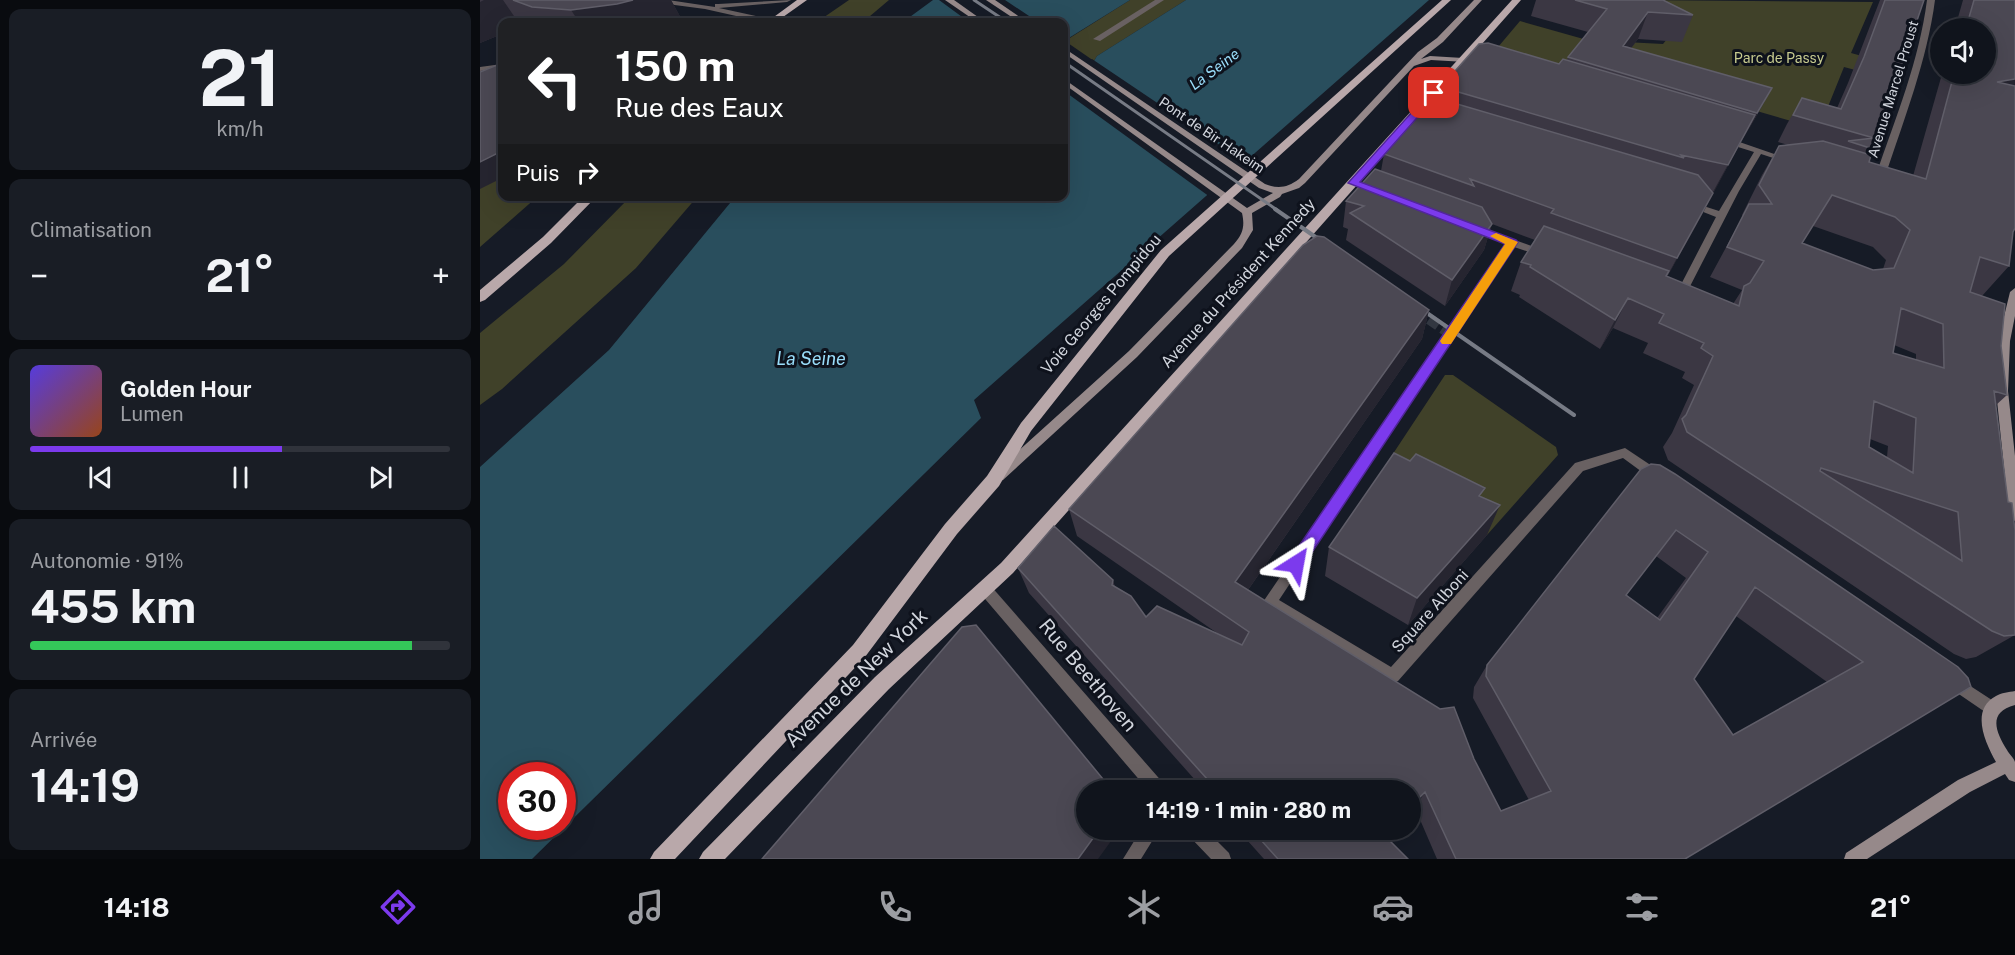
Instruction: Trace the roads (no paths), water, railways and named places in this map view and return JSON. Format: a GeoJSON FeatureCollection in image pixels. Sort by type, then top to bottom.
{"type":"FeatureCollection","features":[{"type":"Feature","properties":{"kind":"main road"},"geometry":{"type":"LineString","coordinates":[[777,18],[803,0]]}},
{"type":"Feature","properties":{"kind":"main road"},"geometry":{"type":"LineString","coordinates":[[950,0],[975,18]]}},
{"type":"Feature","properties":{"kind":"main road"},"geometry":{"type":"LineString","coordinates":[[990,0],[1017,18]]}},
{"type":"Feature","properties":{"kind":"main road","name":"Voie Georges Pompidou"},"geometry":{"type":"LineString","coordinates":[[859,651],[951,529],[993,482],[1026,427],[1165,253],[1433,15],[1447,0]]}},
{"type":"Feature","properties":{"kind":"main road"},"geometry":{"type":"LineString","coordinates":[[1433,15],[1454,0]]}},
{"type":"Feature","properties":{"kind":"main road"},"geometry":{"type":"LineString","coordinates":[[1278,192],[1287,190],[1302,181],[1421,54],[1440,40],[1478,0]]}},
{"type":"Feature","properties":{"kind":"main road","name":"Avenue du Président Kennedy"},"geometry":{"type":"LineString","coordinates":[[985,589],[1007,568],[1358,185],[1468,62],[1517,0]]}},
{"type":"Feature","properties":{"kind":"main road","name":"Pont de Bir Hakeim"},"geometry":{"type":"LineString","coordinates":[[1068,53],[1262,186],[1278,192],[1277,195],[1242,208]]}},
{"type":"Feature","properties":{"kind":"main road"},"geometry":{"type":"LineString","coordinates":[[1412,64],[1430,58],[1468,62]]}},
{"type":"Feature","properties":{"kind":"main road"},"geometry":{"type":"LineString","coordinates":[[993,482],[1133,354],[1249,233],[1250,225],[1242,208],[1068,84]]}},
{"type":"Feature","properties":{"kind":"main road"},"geometry":{"type":"LineString","coordinates":[[480,297],[519,266],[586,201]]}},
{"type":"Feature","properties":{"kind":"main road"},"geometry":{"type":"LineString","coordinates":[[2015,292],[2004,341],[2002,391],[2015,515]]}},
{"type":"Feature","properties":{"kind":"main road","name":"Avenue de New York"},"geometry":{"type":"LineString","coordinates":[[710,859],[882,683],[985,589]]}},
{"type":"Feature","properties":{"kind":"main road","name":"Avenue de New York"},"geometry":{"type":"LineString","coordinates":[[661,859],[859,651]]}},
{"type":"Feature","properties":{"kind":"main road"},"geometry":{"type":"LineString","coordinates":[[1852,859],[1964,786],[2011,770],[1995,749],[1990,734],[1989,720],[1993,709],[2000,702],[2015,698]]}},
{"type":"Feature","properties":{"kind":"main road","name":"Avenue de New York"},"geometry":{"type":"LineString","coordinates":[[723,859],[764,805]]}},
{"type":"Feature","properties":{"kind":"street"},"geometry":{"type":"LineString","coordinates":[[652,0],[705,7],[753,18]]}},
{"type":"Feature","properties":{"kind":"street"},"geometry":{"type":"LineString","coordinates":[[705,7],[787,0]]}},
{"type":"Feature","properties":{"kind":"street"},"geometry":{"type":"LineString","coordinates":[[1097,39],[1160,0]]}},
{"type":"Feature","properties":{"kind":"street","name":"Avenue Marcel Proust"},"geometry":{"type":"LineString","coordinates":[[1867,181],[1880,177],[1927,30],[1931,0]]}},
{"type":"Feature","properties":{"kind":"street"},"geometry":{"type":"LineString","coordinates":[[480,69],[498,67]]}},
{"type":"Feature","properties":{"kind":"street"},"geometry":{"type":"LineString","coordinates":[[1719,138],[1802,164]]}},
{"type":"Feature","properties":{"kind":"street"},"geometry":{"type":"LineString","coordinates":[[1672,301],[1693,274],[1721,215],[1759,151]]}},
{"type":"Feature","properties":{"kind":"street"},"geometry":{"type":"LineString","coordinates":[[1682,202],[1721,215]]}},
{"type":"Feature","properties":{"kind":"street"},"geometry":{"type":"LineString","coordinates":[[1469,226],[1555,258]]}},
{"type":"Feature","properties":{"kind":"street","name":"Square Alboni"},"geometry":{"type":"LineString","coordinates":[[1512,242],[1270,602],[1394,676],[1579,467],[1625,453],[1672,487]]}},
{"type":"Feature","properties":{"kind":"street","name":"Rue Beethoven"},"geometry":{"type":"LineString","coordinates":[[985,589],[1149,780]]}},
{"type":"Feature","properties":{"kind":"street"},"geometry":{"type":"LineString","coordinates":[[1940,673],[1993,709]]}},
{"type":"Feature","properties":{"kind":"street"},"geometry":{"type":"LineString","coordinates":[[1131,859],[1144,840]]}},
{"type":"Feature","properties":{"kind":"street"},"geometry":{"type":"LineString","coordinates":[[1204,840],[1222,859]]}},
{"type":"Feature","properties":{"kind":"water"},"geometry":{"type":"Polygon","coordinates":[[[933,0],[1130,0],[1068,39],[1068,18],[908,18],[933,0]]]}},
{"type":"Feature","properties":{"kind":"water","name":"La Seine"},"geometry":{"type":"Polygon","coordinates":[[[1186,0],[1429,0],[974,400],[981,418],[576,816],[576,762],[498,762],[498,840],[551,840],[532,859],[480,859],[480,467],[609,350],[732,201],[1068,201],[1068,78],[1094,61],[1097,56],[1186,0]]]}},
{"type":"Feature","properties":{"kind":"tunnel"},"geometry":{"type":"LineString","coordinates":[[1416,310],[1451,334]]}},
{"type":"Feature","properties":{"kind":"railway"},"geometry":{"type":"LineString","coordinates":[[974,0],[1001,18]]}},
{"type":"Feature","properties":{"kind":"railway"},"geometry":{"type":"LineString","coordinates":[[1068,65],[1277,210]]}},
{"type":"Feature","properties":{"kind":"railway"},"geometry":{"type":"LineString","coordinates":[[1275,209],[1330,247]]}},
{"type":"Feature","properties":{"kind":"railway"},"geometry":{"type":"LineString","coordinates":[[1414,304],[1574,415]]}},
{"type":"Feature","properties":{"kind":"park label","name":"Parc de Passy"},"geometry":{"type":"Point","coordinates":[1779,58]}}]}
